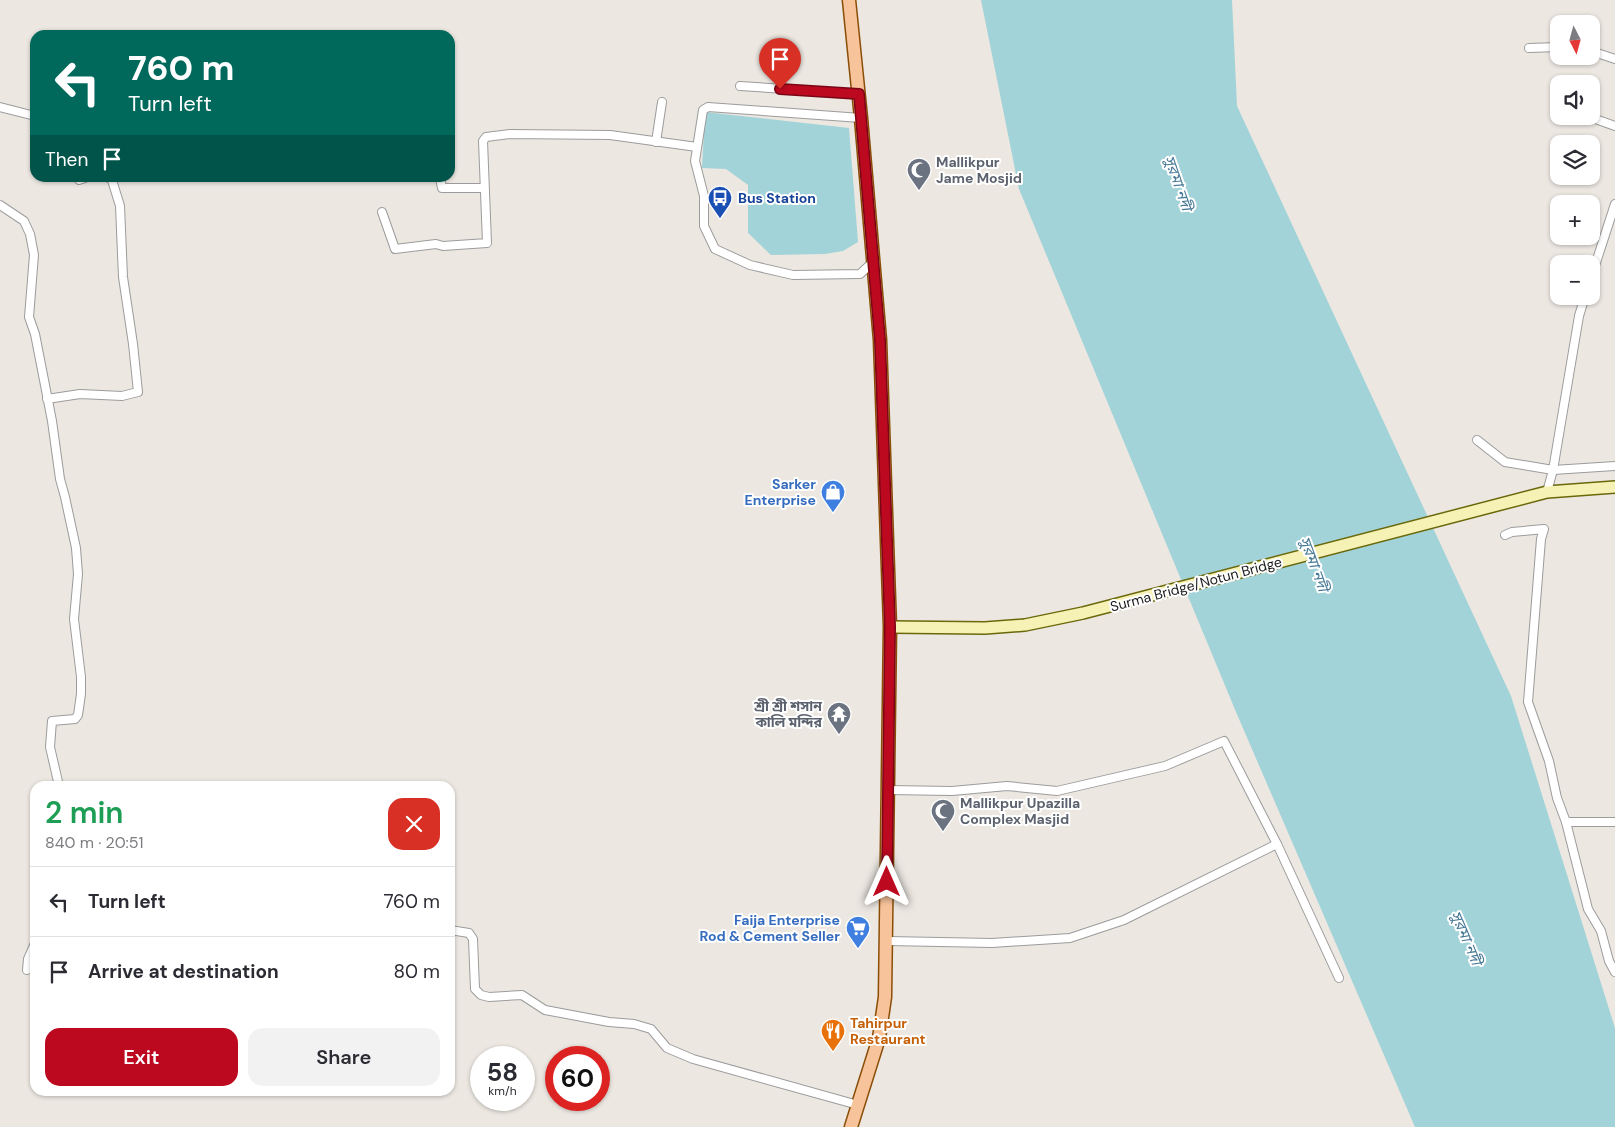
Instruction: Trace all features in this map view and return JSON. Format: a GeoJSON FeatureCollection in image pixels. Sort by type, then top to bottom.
{"type":"FeatureCollection","features":[{"type":"Feature","properties":{"kind":"main road"},"geometry":{"type":"LineString","coordinates":[[849,0],[880,340],[890,627],[885,997],[879,1038],[851,1127]]}},
{"type":"Feature","properties":{"kind":"main road","name":"Surma Bridge/Notun Bridge"},"geometry":{"type":"LineString","coordinates":[[890,627],[985,628],[1025,624],[1084,613],[1547,492],[1615,487]]}},
{"type":"Feature","properties":{"kind":"street"},"geometry":{"type":"LineString","coordinates":[[1529,48],[1550,47]]}},
{"type":"Feature","properties":{"kind":"street"},"geometry":{"type":"LineString","coordinates":[[1600,54],[1615,59]]}},
{"type":"Feature","properties":{"kind":"street"},"geometry":{"type":"LineString","coordinates":[[740,86],[859,94]]}},
{"type":"Feature","properties":{"kind":"street"},"geometry":{"type":"LineString","coordinates":[[656,142],[662,102]]}},
{"type":"Feature","properties":{"kind":"street"},"geometry":{"type":"LineString","coordinates":[[0,107],[30,115]]}},
{"type":"Feature","properties":{"kind":"street"},"geometry":{"type":"LineString","coordinates":[[861,118],[708,107],[703,110],[695,162],[704,196],[704,226],[715,249],[750,265],[793,275],[860,274],[873,262]]}},
{"type":"Feature","properties":{"kind":"street"},"geometry":{"type":"LineString","coordinates":[[1600,121],[1615,126]]}},
{"type":"Feature","properties":{"kind":"street"},"geometry":{"type":"LineString","coordinates":[[382,212],[394,249],[436,244],[443,246],[487,243],[483,141],[486,137],[510,134],[610,135],[697,147]]}},
{"type":"Feature","properties":{"kind":"street"},"geometry":{"type":"LineString","coordinates":[[47,399],[80,394],[122,396],[138,392],[123,277],[120,206],[113,182]]}},
{"type":"Feature","properties":{"kind":"street"},"geometry":{"type":"LineString","coordinates":[[441,182],[442,188],[484,188]]}},
{"type":"Feature","properties":{"kind":"street"},"geometry":{"type":"LineString","coordinates":[[1598,255],[1615,204]]}},
{"type":"Feature","properties":{"kind":"street"},"geometry":{"type":"LineString","coordinates":[[0,205],[24,221],[30,234],[34,255],[29,317],[35,334],[52,421],[60,479],[76,548],[78,574],[74,619],[81,677],[81,694],[78,715],[75,719],[52,720],[50,747],[58,781]]}},
{"type":"Feature","properties":{"kind":"street"},"geometry":{"type":"LineString","coordinates":[[1547,492],[1553,470],[1579,316],[1583,305]]}},
{"type":"Feature","properties":{"kind":"street"},"geometry":{"type":"LineString","coordinates":[[1477,440],[1505,462],[1553,470],[1615,466]]}},
{"type":"Feature","properties":{"kind":"street"},"geometry":{"type":"LineString","coordinates":[[1505,535],[1512,532],[1544,529],[1541,540],[1528,702],[1566,822],[1588,909],[1601,931],[1609,960],[1615,972]]}},
{"type":"Feature","properties":{"kind":"street"},"geometry":{"type":"LineString","coordinates":[[888,790],[952,791],[1007,786],[1057,791],[1165,766],[1224,741],[1277,844],[1339,978]]}},
{"type":"Feature","properties":{"kind":"street"},"geometry":{"type":"LineString","coordinates":[[1566,822],[1615,822]]}},
{"type":"Feature","properties":{"kind":"street"},"geometry":{"type":"LineString","coordinates":[[886,941],[992,943],[1070,938],[1124,920],[1277,844]]}},
{"type":"Feature","properties":{"kind":"street"},"geometry":{"type":"LineString","coordinates":[[455,931],[469,934],[473,939],[475,989],[481,995],[489,997],[522,995],[545,1010],[609,1022],[634,1024],[651,1029],[667,1048],[694,1059],[858,1105]]}},
{"type":"Feature","properties":{"kind":"street"},"geometry":{"type":"LineString","coordinates":[[27,970],[30,954]]}},
{"type":"Feature","properties":{"kind":"water","name":"সুরমা নদী"},"geometry":{"type":"Polygon","coordinates":[[[981,0],[1232,0],[1237,106],[1511,696],[1615,1028],[1615,1127],[1415,1127],[1236,712],[1019,189],[981,0]]]}},
{"type":"Feature","properties":{"kind":"water"},"geometry":{"type":"Polygon","coordinates":[[[705,112],[849,128],[858,242],[843,251],[825,254],[771,255],[748,233],[748,185],[726,169],[702,168],[705,112]]]}},
{"type":"Feature","properties":{"kind":"place","name":"Mallikpur Jame Mosjid"},"geometry":{"type":"Point","coordinates":[919,191]}},
{"type":"Feature","properties":{"kind":"place","name":"Bus Station"},"geometry":{"type":"Point","coordinates":[720,219]}},
{"type":"Feature","properties":{"kind":"place","name":"Sarker Enterprise"},"geometry":{"type":"Point","coordinates":[833,513]}},
{"type":"Feature","properties":{"kind":"place","name":"শ্রী শ্রী শসান কালি মন্দির"},"geometry":{"type":"Point","coordinates":[839,735]}},
{"type":"Feature","properties":{"kind":"place","name":"Mallikpur Upazilla Complex Masjid"},"geometry":{"type":"Point","coordinates":[943,832]}},
{"type":"Feature","properties":{"kind":"place","name":"Faija Enterprise Rod & Cement Seller"},"geometry":{"type":"Point","coordinates":[858,949]}},
{"type":"Feature","properties":{"kind":"place","name":"Tahirpur Restaurant"},"geometry":{"type":"Point","coordinates":[833,1052]}},
{"type":"Feature","properties":{"kind":"route"},"geometry":{"type":"LineString","coordinates":[[780,89],[859,94],[880,340],[881,409],[887,523],[890,627],[887,882]]}}]}
